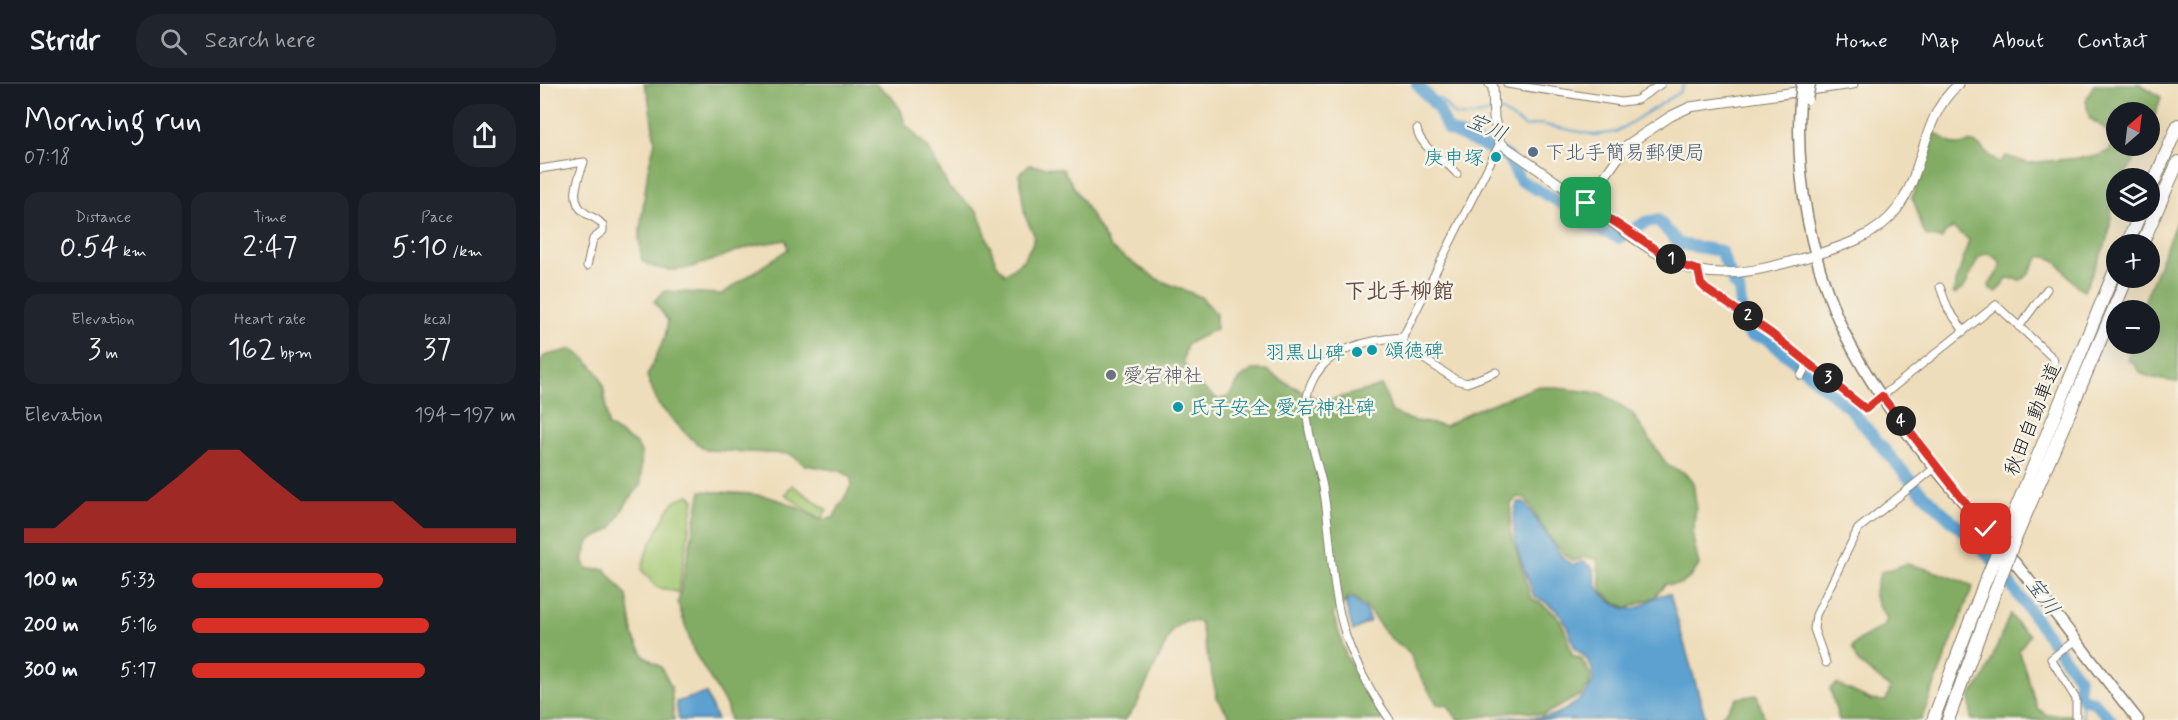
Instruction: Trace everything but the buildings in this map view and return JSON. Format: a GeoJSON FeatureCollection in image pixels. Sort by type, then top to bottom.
{"type":"FeatureCollection","features":[{"type":"Feature","properties":{"kind":"highway"},"geometry":{"type":"LineString","coordinates":[[2172,139],[2178,118]]}},
{"type":"Feature","properties":{"kind":"highway"},"geometry":{"type":"LineString","coordinates":[[2160,168],[2178,125]]}},
{"type":"Feature","properties":{"kind":"highway"},"geometry":{"type":"LineString","coordinates":[[2146,234],[2178,162]]}},
{"type":"Feature","properties":{"kind":"highway","name":"秋田自動車道"},"geometry":{"type":"LineString","coordinates":[[1948,720],[1995,592],[2009,539],[2108,288]]}},
{"type":"Feature","properties":{"kind":"highway","name":"秋田自動車道"},"geometry":{"type":"LineString","coordinates":[[1933,720],[1985,582],[2009,539],[2122,288]]}},
{"type":"Feature","properties":{"kind":"main road"},"geometry":{"type":"LineString","coordinates":[[1802,84],[1807,212],[1817,254],[1843,330],[1882,396],[1935,467],[2017,566],[2138,720]]}},
{"type":"Feature","properties":{"kind":"main road"},"geometry":{"type":"LineString","coordinates":[[1803,100],[1810,84]]}},
{"type":"Feature","properties":{"kind":"street"},"geometry":{"type":"LineString","coordinates":[[1496,372],[1467,383],[1456,380],[1404,346],[1403,337],[1498,147],[1492,86],[1506,84],[1621,102],[1637,100],[1655,86]]}},
{"type":"Feature","properties":{"kind":"street"},"geometry":{"type":"LineString","coordinates":[[1586,203],[1627,145],[1690,107],[1853,84]]}},
{"type":"Feature","properties":{"kind":"street"},"geometry":{"type":"LineString","coordinates":[[1498,147],[1678,264],[1720,273],[1743,272],[1817,254],[1858,240],[1875,230],[1898,208],[1913,177],[1930,123],[1954,86]]}},
{"type":"Feature","properties":{"kind":"street"},"geometry":{"type":"LineString","coordinates":[[1417,129],[1417,133],[1433,151],[1457,174]]}},
{"type":"Feature","properties":{"kind":"street"},"geometry":{"type":"LineString","coordinates":[[540,169],[584,162],[575,200],[583,212],[595,217],[603,226],[603,231],[593,239],[587,266]]}},
{"type":"Feature","properties":{"kind":"street"},"geometry":{"type":"LineString","coordinates":[[1698,270],[1701,284],[1745,314],[1866,409],[1996,305],[2054,362]]}},
{"type":"Feature","properties":{"kind":"street"},"geometry":{"type":"LineString","coordinates":[[1940,286],[1948,309],[1964,331]]}},
{"type":"Feature","properties":{"kind":"street"},"geometry":{"type":"LineString","coordinates":[[2019,327],[2047,289]]}},
{"type":"Feature","properties":{"kind":"street"},"geometry":{"type":"LineString","coordinates":[[1390,720],[1371,695],[1346,637],[1337,604],[1323,489],[1310,433],[1307,396],[1320,368],[1344,351],[1387,338],[1403,337]]}},
{"type":"Feature","properties":{"kind":"street"},"geometry":{"type":"LineString","coordinates":[[1801,376],[1808,363]]}},
{"type":"Feature","properties":{"kind":"street"},"geometry":{"type":"LineString","coordinates":[[1826,663],[1814,629],[1816,615],[1858,529],[1866,525],[1888,502],[1935,467]]}},
{"type":"Feature","properties":{"kind":"street"},"geometry":{"type":"LineString","coordinates":[[2074,641],[2051,659],[2076,699],[2076,720]]}},
{"type":"Feature","properties":{"kind":"green space"},"geometry":{"type":"Polygon","coordinates":[[[644,84],[875,84],[890,95],[901,110],[905,124],[929,149],[949,188],[978,212],[996,263],[1005,274],[1023,260],[1032,245],[1034,235],[1025,216],[1019,174],[1029,165],[1063,169],[1111,248],[1157,279],[1201,297],[1216,313],[1216,329],[1187,344],[1183,361],[1195,382],[1219,400],[1229,396],[1240,379],[1252,370],[1267,370],[1322,402],[1382,386],[1392,412],[1411,420],[1445,426],[1475,410],[1539,386],[1601,393],[1631,412],[1668,466],[1683,472],[1693,481],[1696,505],[1693,538],[1699,565],[1686,581],[1672,585],[1666,584],[1654,597],[1628,608],[1615,603],[1602,592],[1597,559],[1586,557],[1573,561],[1565,555],[1552,540],[1525,498],[1517,497],[1511,504],[1510,531],[1531,598],[1549,609],[1560,620],[1572,655],[1581,658],[1591,675],[1589,686],[1581,695],[1543,715],[1521,711],[1458,720],[1447,705],[1437,704],[1415,668],[1410,653],[1389,637],[1366,607],[1351,595],[1333,614],[1346,656],[1383,720],[1232,720],[1217,698],[1200,622],[1185,621],[1172,630],[1136,706],[1125,720],[730,720],[726,705],[693,650],[678,603],[701,491],[749,494],[776,499],[820,520],[833,518],[852,484],[850,476],[840,471],[805,465],[790,454],[706,450],[689,437],[658,404],[647,376],[665,337],[668,321],[654,301],[665,291],[722,294],[788,249],[786,240],[763,244],[681,269],[668,270],[642,261],[639,239],[648,169],[655,142],[648,95],[644,84]]]}},
{"type":"Feature","properties":{"kind":"green space"},"geometry":{"type":"Polygon","coordinates":[[[2094,84],[2140,84],[2161,97],[2159,102],[2106,102],[2106,131],[2089,118],[2086,100],[2094,84]]]}},
{"type":"Feature","properties":{"kind":"green space"},"geometry":{"type":"Polygon","coordinates":[[[1935,132],[1953,144],[1960,145],[1969,142],[1977,144],[1999,163],[2006,156],[2028,163],[2097,156],[2106,152],[2106,156],[2137,156],[2129,168],[2106,168],[2106,222],[2110,222],[2109,234],[2106,234],[2106,243],[2084,291],[2058,264],[2047,257],[2039,257],[2029,274],[2021,280],[2007,278],[1997,292],[1990,290],[1989,285],[2001,267],[1998,259],[1987,253],[1979,257],[1965,286],[1956,294],[1953,293],[1969,240],[1953,228],[1945,233],[1942,239],[1926,236],[1912,198],[1935,132]]]}},
{"type":"Feature","properties":{"kind":"green space"},"geometry":{"type":"Polygon","coordinates":[[[2178,217],[2178,382],[2147,376],[2128,360],[2129,354],[2160,354],[2160,300],[2145,300],[2150,288],[2160,288],[2160,262],[2178,217]]]}},
{"type":"Feature","properties":{"kind":"green space"},"geometry":{"type":"Polygon","coordinates":[[[572,349],[593,366],[602,382],[608,426],[635,443],[641,452],[641,485],[627,502],[612,528],[589,541],[583,559],[587,569],[605,569],[627,596],[634,638],[644,656],[661,667],[671,687],[674,720],[540,720],[540,364],[544,356],[572,349]]]}},
{"type":"Feature","properties":{"kind":"green space"},"geometry":{"type":"Polygon","coordinates":[[[792,485],[827,510],[820,520],[785,494],[792,485]]]}},
{"type":"Feature","properties":{"kind":"green space"},"geometry":{"type":"Polygon","coordinates":[[[689,495],[694,500],[678,592],[656,587],[642,570],[647,552],[669,508],[689,495]]]}},
{"type":"Feature","properties":{"kind":"green space"},"geometry":{"type":"Polygon","coordinates":[[[1906,564],[1940,573],[1973,586],[1921,720],[1839,720],[1830,688],[1837,684],[1871,700],[1886,701],[1890,688],[1857,661],[1852,647],[1860,639],[1884,626],[1887,618],[1878,606],[1875,596],[1881,572],[1906,564]]]}},
{"type":"Feature","properties":{"kind":"green space"},"geometry":{"type":"Polygon","coordinates":[[[2010,614],[2030,635],[2019,650],[2037,708],[2047,715],[2071,715],[2071,720],[1971,720],[1970,697],[1985,676],[2010,614]]]}},
{"type":"Feature","properties":{"kind":"green space"},"geometry":{"type":"Polygon","coordinates":[[[1757,695],[1765,720],[1718,720],[1738,698],[1757,695]]]}},
{"type":"Feature","properties":{"kind":"water"},"geometry":{"type":"Polygon","coordinates":[[[1518,502],[1524,502],[1563,558],[1573,565],[1583,561],[1593,568],[1598,589],[1613,603],[1623,608],[1638,608],[1656,597],[1670,594],[1705,716],[1703,719],[1493,720],[1507,717],[1544,717],[1559,713],[1583,696],[1589,689],[1593,675],[1587,660],[1575,649],[1562,617],[1551,606],[1534,596],[1517,549],[1513,524],[1518,502]]]}},
{"type":"Feature","properties":{"kind":"water"},"geometry":{"type":"Polygon","coordinates":[[[1352,598],[1365,609],[1370,621],[1353,631],[1345,602],[1352,598]]]}},
{"type":"Feature","properties":{"kind":"water"},"geometry":{"type":"Polygon","coordinates":[[[706,693],[717,720],[679,720],[676,702],[706,693]]]}},
{"type":"Feature","properties":{"kind":"waterway","name":"宝川"},"geometry":{"type":"LineString","coordinates":[[1417,84],[1438,108],[1448,130],[1507,156],[1520,180],[1565,205],[1583,223],[1619,238],[1646,222],[1658,220],[1679,244],[1721,251],[1734,284],[1739,289],[1744,329],[1750,335],[1766,338],[1851,410],[1917,488],[1988,554],[2079,678],[2079,692],[2082,698],[2094,702],[2111,720]]}},
{"type":"Feature","properties":{"kind":"waterway"},"geometry":{"type":"LineString","coordinates":[[1497,111],[1502,111],[1526,127],[1540,124],[1595,135],[1616,132],[1680,92],[1684,84]]}},
{"type":"Feature","properties":{"kind":"waterway"},"geometry":{"type":"LineString","coordinates":[[1427,95],[1441,99],[1454,115],[1466,117],[1492,112]]}},
{"type":"Feature","properties":{"kind":"waterway"},"geometry":{"type":"LineString","coordinates":[[2082,698],[2083,720]]}},
{"type":"Feature","properties":{"kind":"place","name":"下北手簡易郵便局"},"geometry":{"type":"Point","coordinates":[1533,152]}},
{"type":"Feature","properties":{"kind":"place","name":"庚申塚"},"geometry":{"type":"Point","coordinates":[1496,157]}},
{"type":"Feature","properties":{"kind":"place","name":"頌徳碑"},"geometry":{"type":"Point","coordinates":[1372,350]}},
{"type":"Feature","properties":{"kind":"place","name":"羽黒山碑"},"geometry":{"type":"Point","coordinates":[1357,352]}},
{"type":"Feature","properties":{"kind":"place","name":"愛宕神社"},"geometry":{"type":"Point","coordinates":[1111,375]}},
{"type":"Feature","properties":{"kind":"place","name":"氏子安全 愛宕神社碑"},"geometry":{"type":"Point","coordinates":[1178,407]}},
{"type":"Feature","properties":{"kind":"district","name":"下北手柳館"},"geometry":{"type":"Point","coordinates":[1399,290]}},
{"type":"Feature","properties":{"kind":"route"},"geometry":{"type":"LineString","coordinates":[[1586,203],[1623,230],[1678,264],[1698,270],[1701,284],[1706,289],[1771,333],[1866,409],[1882,396],[1935,467],[1986,529]]}}]}
